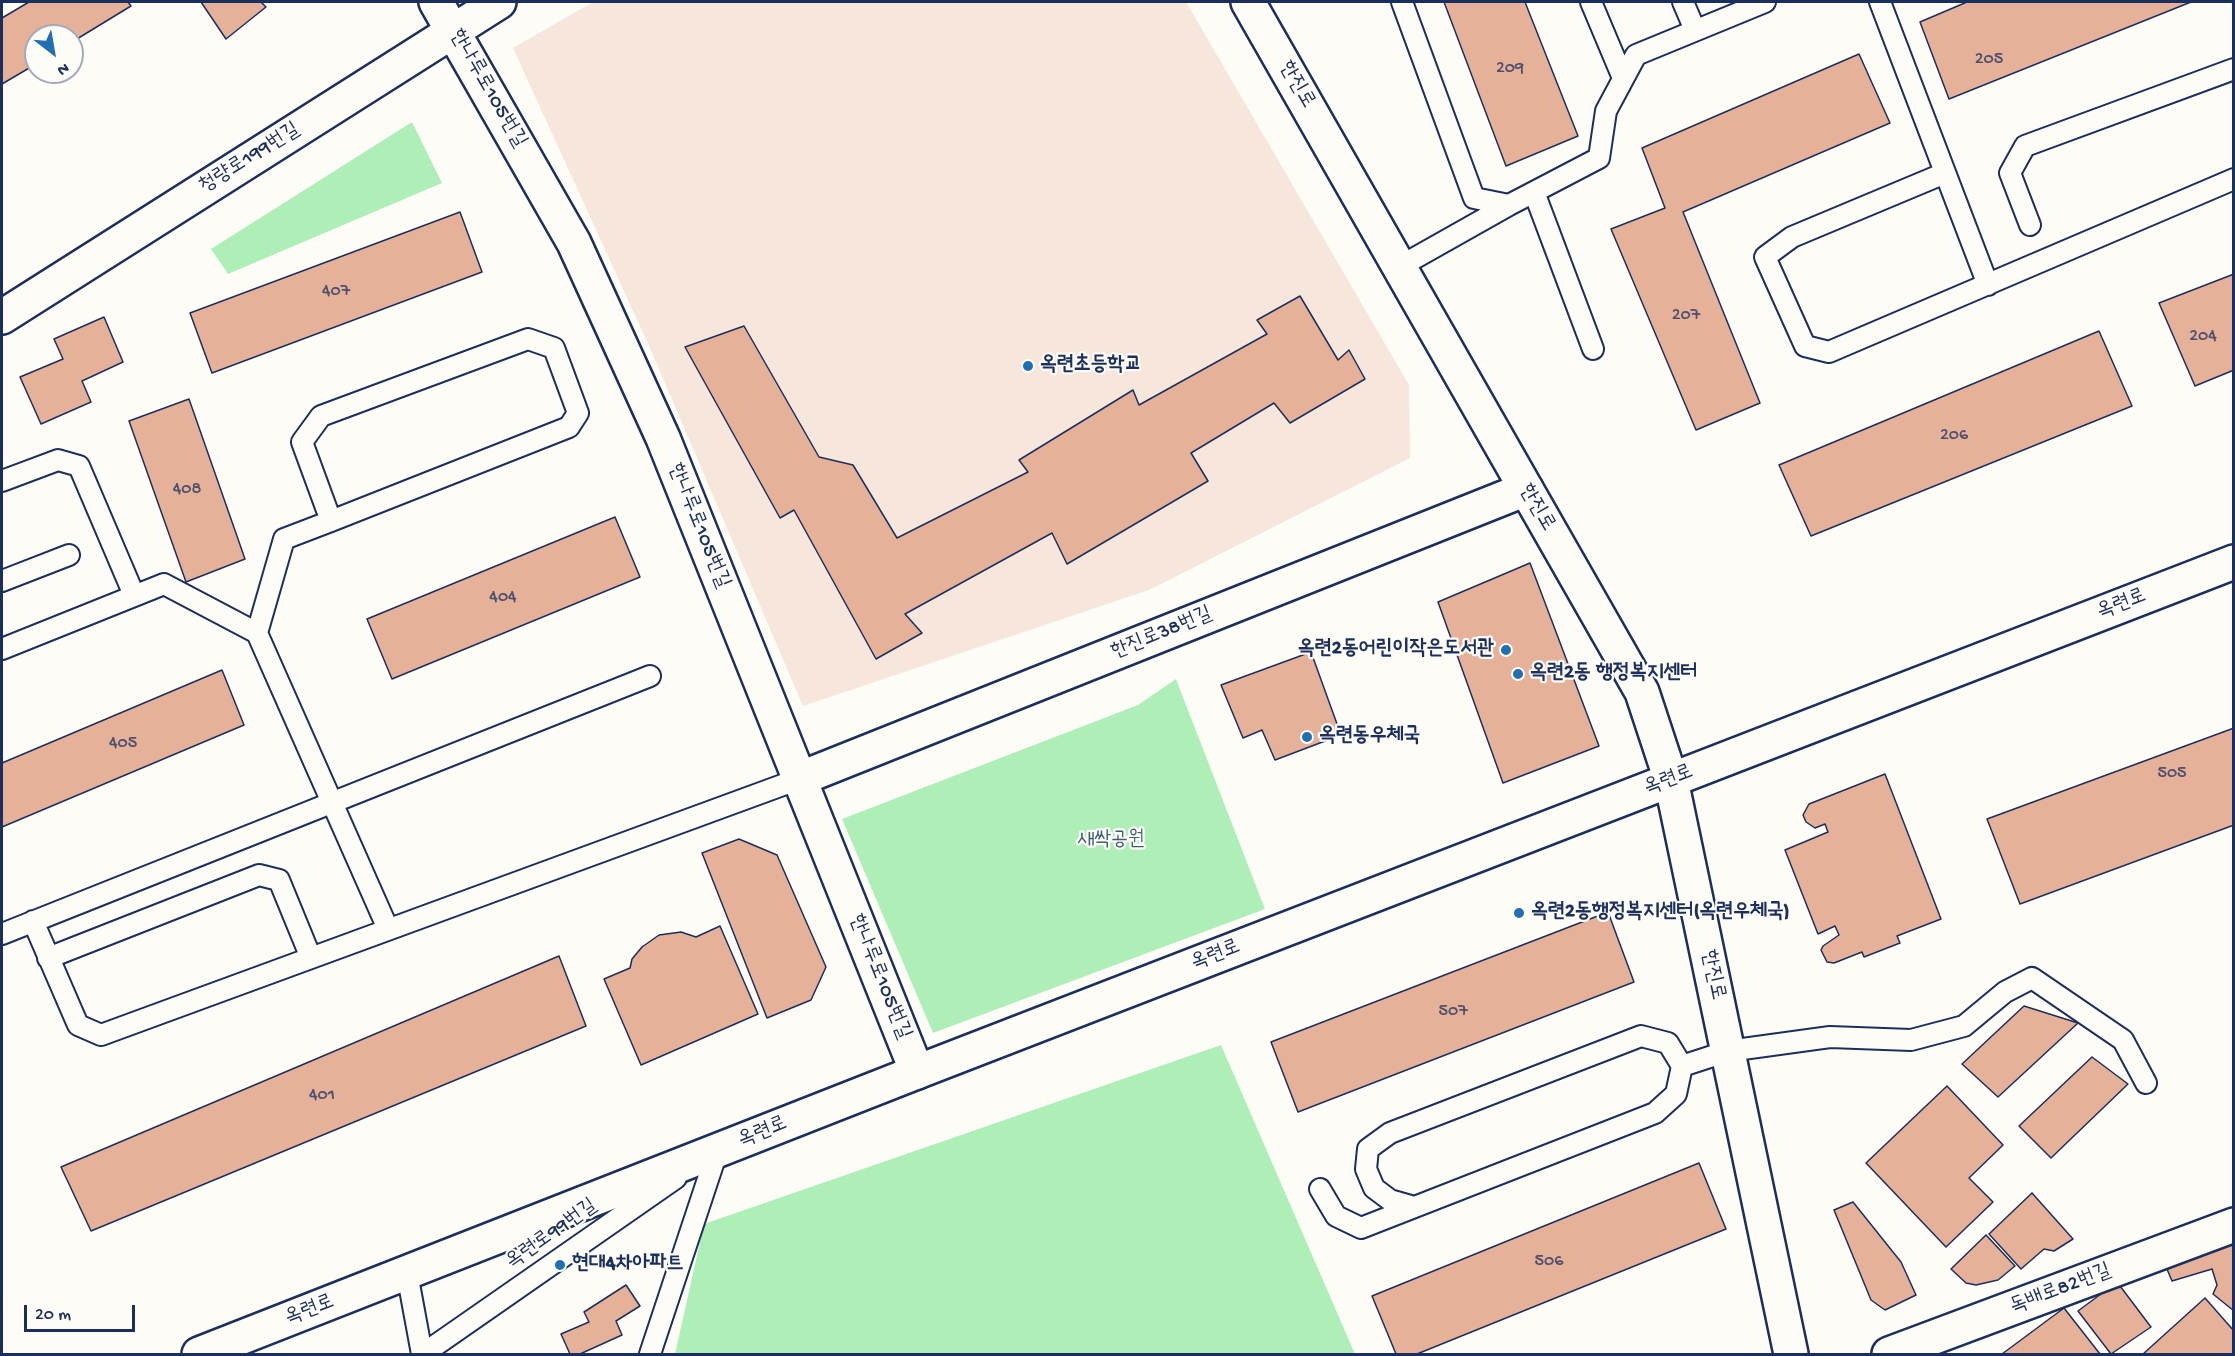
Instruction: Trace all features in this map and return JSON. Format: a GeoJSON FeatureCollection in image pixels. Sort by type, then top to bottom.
{"type":"FeatureCollection","features":[{"type":"Feature","properties":{"kind":"street","name":"한나루로105번길"},"geometry":{"type":"LineString","coordinates":[[436,2],[574,243],[663,438],[917,1072]]}},
{"type":"Feature","properties":{"kind":"street","name":"청량로199번길"},"geometry":{"type":"LineString","coordinates":[[2,317],[499,2]]}},
{"type":"Feature","properties":{"kind":"street","name":"한진로"},"geometry":{"type":"LineString","coordinates":[[1248,2],[1642,692],[1671,780],[1791,1354]]}},
{"type":"Feature","properties":{"kind":"street","name":"한진로38번길"},"geometry":{"type":"LineString","coordinates":[[799,778],[1526,489]]}},
{"type":"Feature","properties":{"kind":"street","name":"옥련로"},"geometry":{"type":"LineString","coordinates":[[218,1351],[407,1273],[917,1072],[2234,561]]}},
{"type":"Feature","properties":{"kind":"street","name":"독배로82번길"},"geometry":{"type":"LineString","coordinates":[[1889,1354],[2234,1225]]}},
{"type":"Feature","properties":{"kind":"lane"},"geometry":{"type":"LineString","coordinates":[[1402,2],[1474,198],[1509,205]]}},
{"type":"Feature","properties":{"kind":"lane"},"geometry":{"type":"LineString","coordinates":[[1591,2],[1623,78]]}},
{"type":"Feature","properties":{"kind":"lane"},"geometry":{"type":"LineString","coordinates":[[1683,2],[1695,30]]}},
{"type":"Feature","properties":{"kind":"lane"},"geometry":{"type":"LineString","coordinates":[[1399,267],[1509,205],[1599,158],[1606,111],[1636,55],[1765,2]]}},
{"type":"Feature","properties":{"kind":"lane"},"geometry":{"type":"LineString","coordinates":[[1880,2],[1988,285]]}},
{"type":"Feature","properties":{"kind":"lane"},"geometry":{"type":"LineString","coordinates":[[2030,225],[2010,173],[2025,146],[2234,69]]}},
{"type":"Feature","properties":{"kind":"lane"},"geometry":{"type":"LineString","coordinates":[[1945,173],[1792,237],[1765,257],[1804,346],[1830,352],[2234,179]]}},
{"type":"Feature","properties":{"kind":"lane"},"geometry":{"type":"LineString","coordinates":[[1534,192],[1593,349]]}},
{"type":"Feature","properties":{"kind":"lane"},"geometry":{"type":"LineString","coordinates":[[257,633],[284,539],[331,521],[569,427],[578,413],[554,348],[528,339],[321,416],[302,442],[331,521]]}},
{"type":"Feature","properties":{"kind":"lane"},"geometry":{"type":"LineString","coordinates":[[2,481],[58,460],[80,466],[134,596]]}},
{"type":"Feature","properties":{"kind":"lane"},"geometry":{"type":"LineString","coordinates":[[2,581],[69,555]]}},
{"type":"Feature","properties":{"kind":"lane"},"geometry":{"type":"LineString","coordinates":[[2,649],[164,584],[257,633],[388,929]]}},
{"type":"Feature","properties":{"kind":"lane"},"geometry":{"type":"LineString","coordinates":[[2,934],[650,676]]}},
{"type":"Feature","properties":{"kind":"lane"},"geometry":{"type":"LineString","coordinates":[[33,921],[78,1025],[101,1035],[799,778]]}},
{"type":"Feature","properties":{"kind":"lane"},"geometry":{"type":"LineString","coordinates":[[48,958],[259,875],[279,880],[310,958]]}},
{"type":"Feature","properties":{"kind":"lane"},"geometry":{"type":"LineString","coordinates":[[1682,1066],[1728,1052],[1830,1037],[1911,1040],[1964,1026],[2005,992],[2032,978],[2122,1040],[2146,1083]]}},
{"type":"Feature","properties":{"kind":"lane"},"geometry":{"type":"LineString","coordinates":[[1320,1189],[1336,1216],[1361,1228],[1412,1206],[1655,1113],[1676,1094],[1682,1066],[1668,1043],[1641,1036],[1390,1132],[1368,1149],[1366,1169],[1374,1188],[1390,1200],[1412,1206]]}},
{"type":"Feature","properties":{"kind":"lane"},"geometry":{"type":"LineString","coordinates":[[650,1354],[713,1154]]}},
{"type":"Feature","properties":{"kind":"lane","name":"옥련로99번길"},"geometry":{"type":"LineString","coordinates":[[407,1273],[422,1354],[713,1154]]}},
{"type":"Feature","properties":{"kind":"shaded area","name":"옥련초등학교"},"geometry":{"type":"Polygon","coordinates":[[[593,2],[1186,2],[1409,385],[1410,458],[1149,590],[803,706],[650,348],[513,48],[593,2]]]}},
{"type":"Feature","properties":{"kind":"green space"},"geometry":{"type":"Polygon","coordinates":[[[412,122],[442,183],[228,274],[211,249],[412,122]]]}},
{"type":"Feature","properties":{"kind":"green space","name":"새싹공원"},"geometry":{"type":"Polygon","coordinates":[[[1176,679],[1265,909],[933,1033],[842,819],[1138,705],[1176,679]]]}},
{"type":"Feature","properties":{"kind":"green space"},"geometry":{"type":"Polygon","coordinates":[[[1221,1045],[1355,1354],[675,1354],[704,1224],[1221,1045]]]}},
{"type":"Feature","properties":{"kind":"building"},"geometry":{"type":"Polygon","coordinates":[[[29,2],[128,2],[131,6],[84,35],[84,24],[24,24],[24,71],[2,84],[2,18],[29,2]]]}},
{"type":"Feature","properties":{"kind":"building"},"geometry":{"type":"Polygon","coordinates":[[[201,2],[261,2],[266,7],[226,39],[201,2]]]}},
{"type":"Feature","properties":{"kind":"building"},"geometry":{"type":"Polygon","coordinates":[[[1444,2],[1525,2],[1578,136],[1506,166],[1444,2]]]}},
{"type":"Feature","properties":{"kind":"building"},"geometry":{"type":"Polygon","coordinates":[[[1967,2],[2191,2],[1949,99],[1920,22],[1967,2]]]}},
{"type":"Feature","properties":{"kind":"building"},"geometry":{"type":"Polygon","coordinates":[[[1859,54],[1890,123],[1683,212],[1760,403],[1696,430],[1611,229],[1665,208],[1642,148],[1859,54]]]}},
{"type":"Feature","properties":{"kind":"building"},"geometry":{"type":"Polygon","coordinates":[[[460,212],[482,272],[212,373],[190,313],[460,212]]]}},
{"type":"Feature","properties":{"kind":"building"},"geometry":{"type":"Polygon","coordinates":[[[2234,274],[2234,370],[2195,386],[2159,303],[2234,274]]]}},
{"type":"Feature","properties":{"kind":"building"},"geometry":{"type":"Polygon","coordinates":[[[1300,296],[1338,360],[1349,350],[1365,379],[1290,423],[1274,403],[1191,453],[1208,481],[1067,564],[1052,533],[905,614],[922,633],[876,659],[794,510],[780,518],[685,347],[744,326],[819,457],[853,465],[897,538],[1028,472],[1019,460],[1133,390],[1139,405],[1267,334],[1257,320],[1300,296]]]}},
{"type":"Feature","properties":{"kind":"building"},"geometry":{"type":"Polygon","coordinates":[[[104,317],[123,362],[82,381],[91,402],[41,424],[20,377],[63,359],[54,339],[104,317]]]}},
{"type":"Feature","properties":{"kind":"building"},"geometry":{"type":"Polygon","coordinates":[[[2099,331],[2132,406],[1811,536],[1779,465],[2099,331]]]}},
{"type":"Feature","properties":{"kind":"building"},"geometry":{"type":"Polygon","coordinates":[[[189,399],[245,559],[186,582],[129,421],[189,399]]]}},
{"type":"Feature","properties":{"kind":"building"},"geometry":{"type":"Polygon","coordinates":[[[615,517],[640,577],[392,679],[367,619],[615,517]]]}},
{"type":"Feature","properties":{"kind":"building","name":"옥련2동 행정복지센터"},"geometry":{"type":"Polygon","coordinates":[[[1530,563],[1599,746],[1503,783],[1438,602],[1530,563]]]}},
{"type":"Feature","properties":{"kind":"building"},"geometry":{"type":"Polygon","coordinates":[[[1311,652],[1341,735],[1275,760],[1262,730],[1243,738],[1221,685],[1311,652]]]}},
{"type":"Feature","properties":{"kind":"building"},"geometry":{"type":"Polygon","coordinates":[[[222,670],[244,725],[2,827],[2,763],[222,670]]]}},
{"type":"Feature","properties":{"kind":"building"},"geometry":{"type":"Polygon","coordinates":[[[2234,728],[2234,825],[2020,904],[1987,819],[2234,728]]]}},
{"type":"Feature","properties":{"kind":"building"},"geometry":{"type":"Polygon","coordinates":[[[1885,774],[1941,919],[1897,936],[1900,943],[1864,957],[1862,952],[1834,963],[1827,962],[1821,950],[1839,935],[1835,926],[1818,934],[1785,850],[1828,832],[1825,824],[1815,828],[1806,822],[1803,815],[1809,804],[1885,774]]]}},
{"type":"Feature","properties":{"kind":"building"},"geometry":{"type":"Polygon","coordinates":[[[739,839],[777,855],[826,967],[811,1000],[767,1018],[702,853],[739,839]]]}},
{"type":"Feature","properties":{"kind":"building"},"geometry":{"type":"Polygon","coordinates":[[[1608,912],[1634,982],[1298,1112],[1271,1042],[1608,912]]]}},
{"type":"Feature","properties":{"kind":"building"},"geometry":{"type":"Polygon","coordinates":[[[720,926],[758,1014],[641,1065],[604,979],[630,968],[632,959],[642,947],[659,935],[681,932],[696,937],[720,926]]]}},
{"type":"Feature","properties":{"kind":"building"},"geometry":{"type":"Polygon","coordinates":[[[559,956],[586,1026],[91,1231],[61,1167],[559,956]]]}},
{"type":"Feature","properties":{"kind":"building"},"geometry":{"type":"Polygon","coordinates":[[[2024,1006],[2078,1023],[1998,1097],[1962,1064],[2024,1006]]]}},
{"type":"Feature","properties":{"kind":"building"},"geometry":{"type":"Polygon","coordinates":[[[2092,1057],[2128,1084],[2051,1158],[2019,1126],[2092,1057]]]}},
{"type":"Feature","properties":{"kind":"building"},"geometry":{"type":"Polygon","coordinates":[[[1947,1086],[2003,1145],[1969,1178],[1993,1202],[1946,1247],[1866,1163],[1947,1086]]]}},
{"type":"Feature","properties":{"kind":"building"},"geometry":{"type":"Polygon","coordinates":[[[1699,1163],[1726,1229],[1417,1354],[1396,1354],[1372,1296],[1699,1163]]]}},
{"type":"Feature","properties":{"kind":"building"},"geometry":{"type":"Polygon","coordinates":[[[2032,1193],[2073,1239],[2054,1251],[2044,1249],[2021,1269],[1989,1234],[2032,1193]]]}},
{"type":"Feature","properties":{"kind":"building"},"geometry":{"type":"Polygon","coordinates":[[[1853,1202],[1901,1262],[1916,1295],[1885,1310],[1871,1300],[1834,1210],[1853,1202]]]}},
{"type":"Feature","properties":{"kind":"building"},"geometry":{"type":"Polygon","coordinates":[[[1986,1235],[2015,1266],[1998,1280],[1976,1285],[1966,1283],[1951,1269],[1986,1235]]]}},
{"type":"Feature","properties":{"kind":"building"},"geometry":{"type":"Polygon","coordinates":[[[2234,1238],[2234,1311],[2213,1294],[2217,1285],[2212,1269],[2172,1281],[2164,1262],[2234,1238]]]}},
{"type":"Feature","properties":{"kind":"building"},"geometry":{"type":"Polygon","coordinates":[[[2117,1282],[2151,1327],[2111,1354],[2078,1311],[2117,1282]]]}},
{"type":"Feature","properties":{"kind":"building"},"geometry":{"type":"Polygon","coordinates":[[[626,1285],[640,1306],[616,1321],[622,1335],[580,1354],[570,1354],[561,1334],[589,1322],[584,1312],[626,1285]]]}},
{"type":"Feature","properties":{"kind":"building"},"geometry":{"type":"Polygon","coordinates":[[[2205,1298],[2234,1331],[2234,1354],[2143,1354],[2205,1298]]]}},
{"type":"Feature","properties":{"kind":"building"},"geometry":{"type":"Polygon","coordinates":[[[2064,1308],[2100,1354],[2002,1354],[2064,1308]]]}},
{"type":"Feature","properties":{"kind":"place","name":"옥련초등학교"},"geometry":{"type":"Point","coordinates":[1028,366]}},
{"type":"Feature","properties":{"kind":"place","name":"옥련2동어린이작은도서관"},"geometry":{"type":"Point","coordinates":[1506,650]}},
{"type":"Feature","properties":{"kind":"place","name":"옥련2동 행정복지센터"},"geometry":{"type":"Point","coordinates":[1518,674]}},
{"type":"Feature","properties":{"kind":"place","name":"옥련동우체국"},"geometry":{"type":"Point","coordinates":[1307,737]}},
{"type":"Feature","properties":{"kind":"place","name":"옥련2동행정복지센터(옥련우체국)"},"geometry":{"type":"Point","coordinates":[1519,913]}},
{"type":"Feature","properties":{"kind":"place","name":"현대4차아파트"},"geometry":{"type":"Point","coordinates":[560,1265]}}]}
